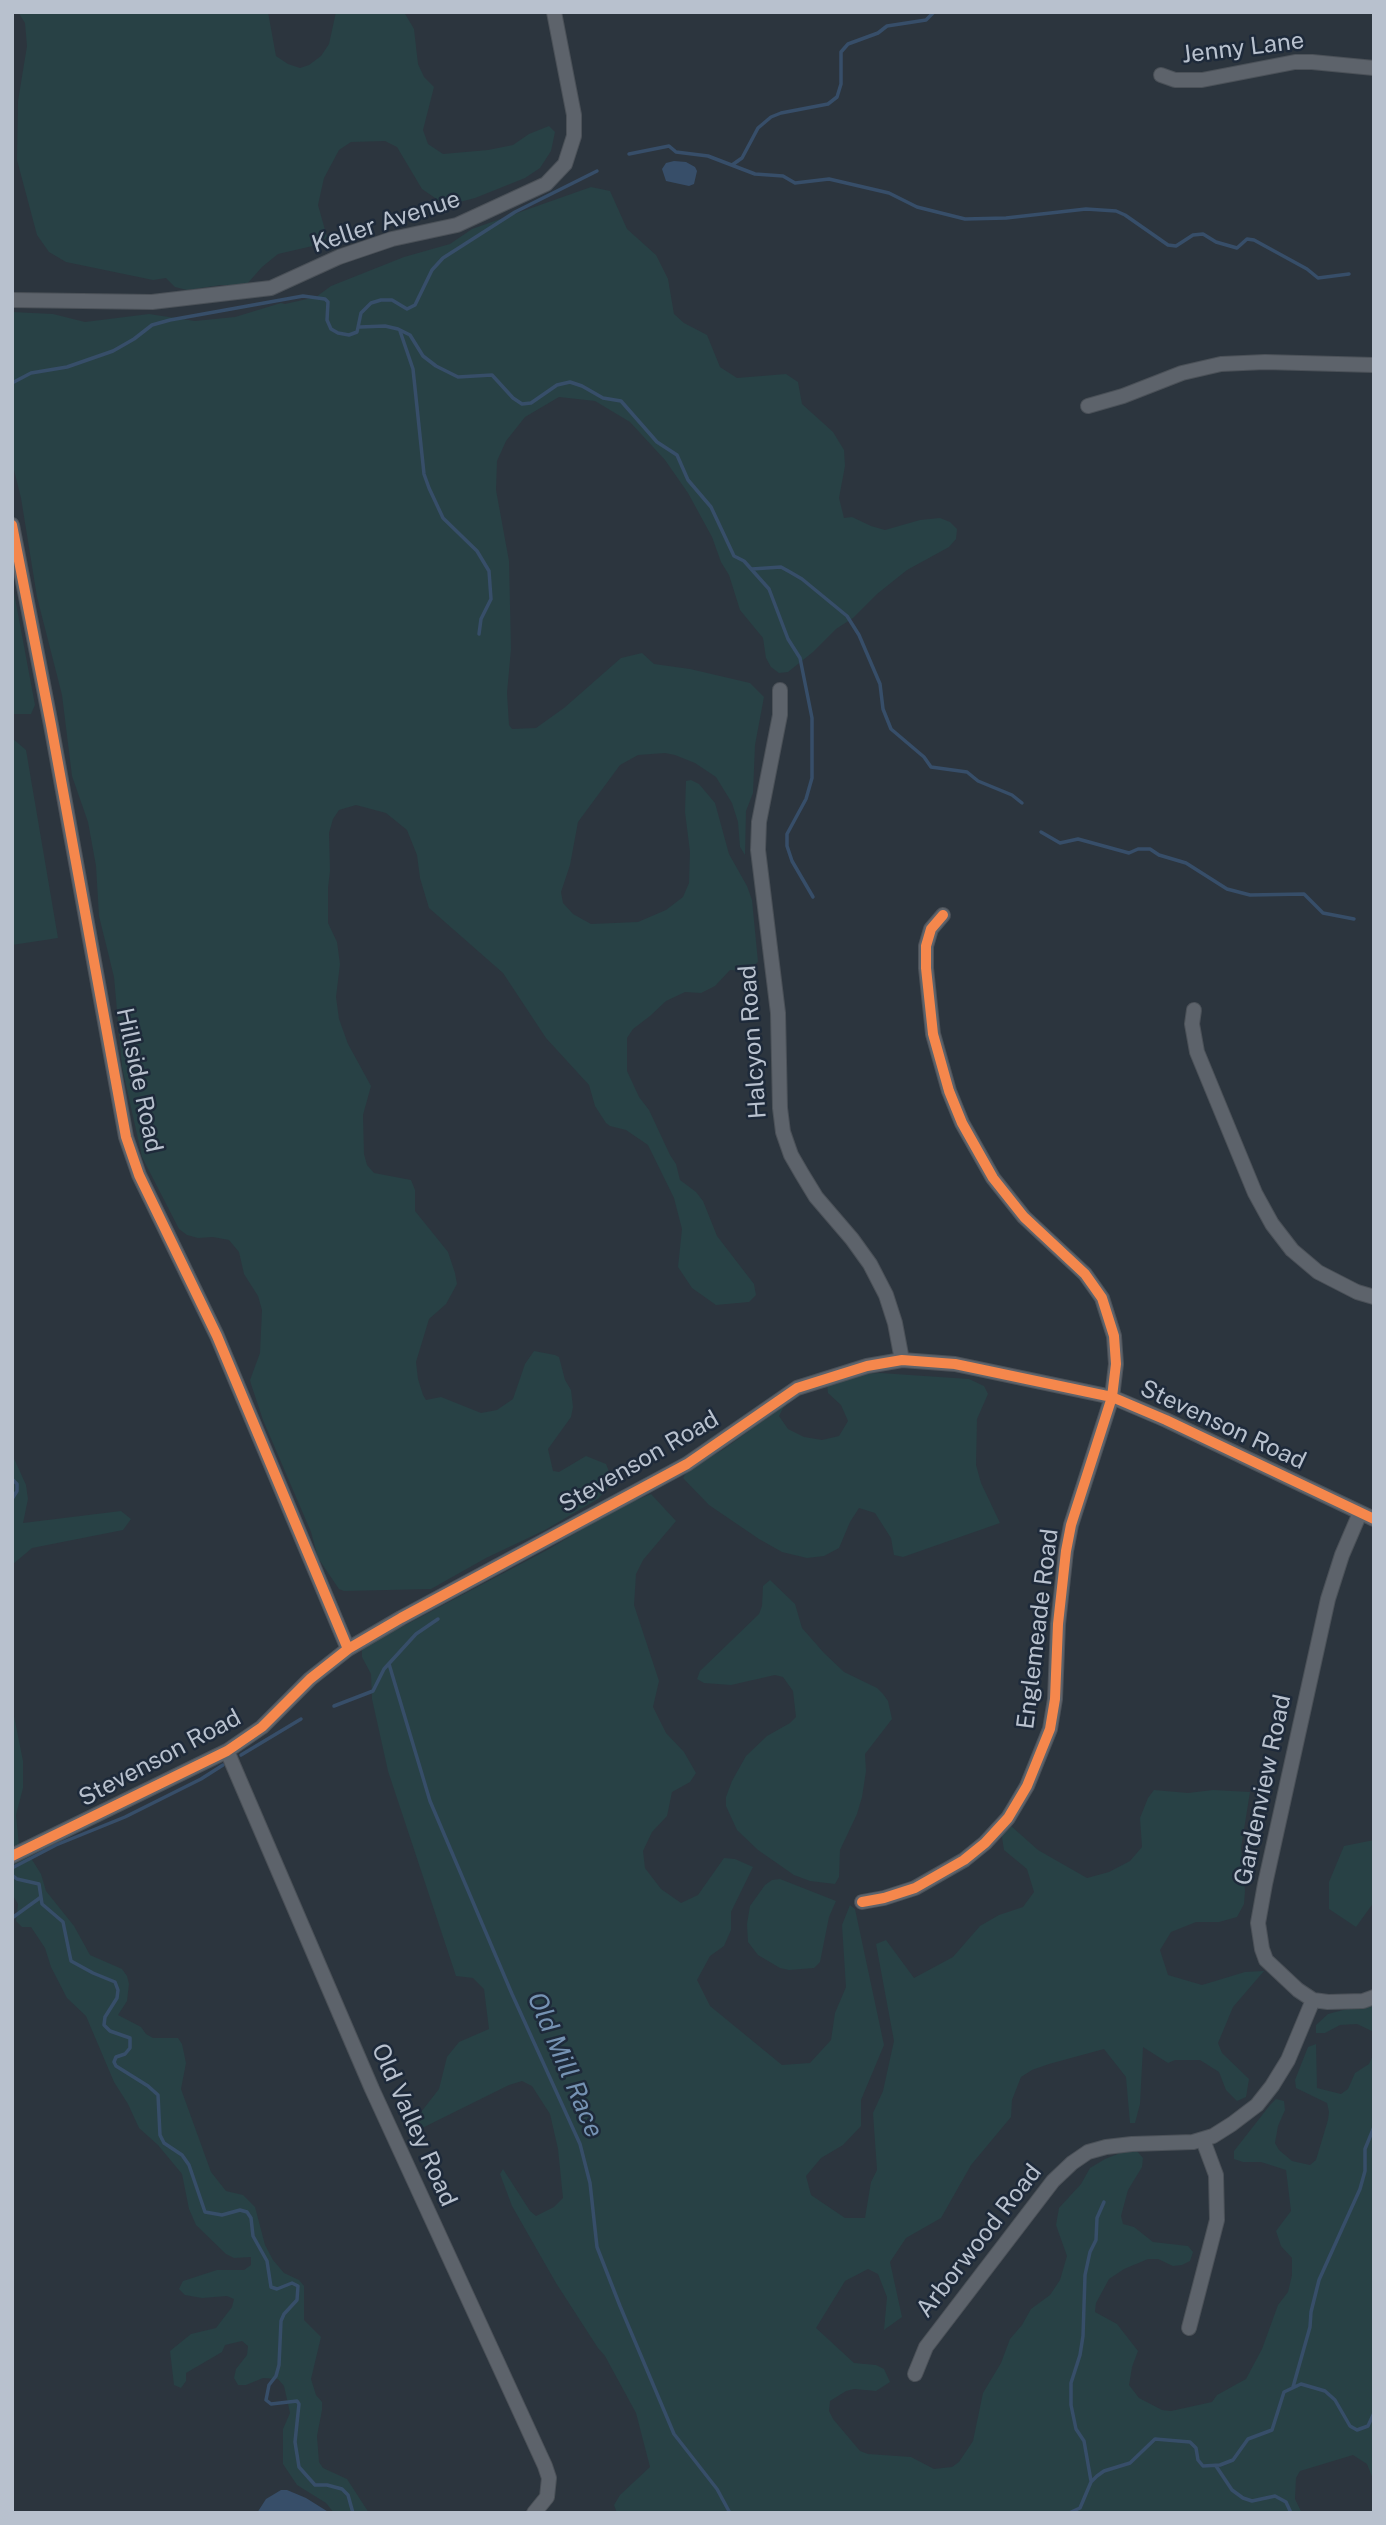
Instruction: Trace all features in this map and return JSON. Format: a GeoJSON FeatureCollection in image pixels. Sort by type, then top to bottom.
{"type":"FeatureCollection","features":[{"type":"Feature","properties":{"kind":"street","name":"Keller Avenue"},"geometry":{"type":"LineString","coordinates":[[12,300],[152,302],[271,288],[392,239],[457,225],[546,184],[565,164],[574,136],[574,115],[554,12]]}},
{"type":"Feature","properties":{"kind":"street","name":"Jenny Lane"},"geometry":{"type":"LineString","coordinates":[[1161,75],[1175,80],[1202,80],[1304,62],[1374,68]]}},
{"type":"Feature","properties":{"kind":"street"},"geometry":{"type":"LineString","coordinates":[[1088,407],[1166,378],[1221,364],[1265,362],[1374,365]]}},
{"type":"Feature","properties":{"kind":"street","name":"Hillside Road"},"geometry":{"type":"LineString","coordinates":[[12,525],[125,1137],[139,1175],[218,1336],[348,1649]]}},
{"type":"Feature","properties":{"kind":"street","name":"Halcyon Road"},"geometry":{"type":"LineString","coordinates":[[780,690],[780,715],[759,822],[758,850],[778,1013],[783,1132],[790,1154],[816,1196],[852,1239],[881,1285],[895,1323],[902,1360]]}},
{"type":"Feature","properties":{"kind":"street","name":"Englemeade Road"},"geometry":{"type":"LineString","coordinates":[[862,1902],[915,1888],[964,1860],[985,1843],[1008,1818],[1027,1786],[1050,1729],[1055,1699],[1062,1585],[1071,1525],[1112,1397],[1116,1364],[1114,1336],[1102,1298],[1085,1273],[1024,1217],[993,1178],[949,1091],[933,1034],[926,968],[926,946],[931,929],[943,915]]}},
{"type":"Feature","properties":{"kind":"street"},"geometry":{"type":"LineString","coordinates":[[1194,1010],[1192,1024],[1196,1052],[1255,1193],[1272,1224],[1292,1250],[1318,1272],[1346,1287],[1374,1297]]}},
{"type":"Feature","properties":{"kind":"street","name":"Stevenson Road"},"geometry":{"type":"LineString","coordinates":[[12,1856],[227,1751],[262,1727],[310,1679],[348,1649],[687,1464],[797,1388],[867,1366],[902,1360],[955,1364],[1112,1397],[1374,1519]]}},
{"type":"Feature","properties":{"kind":"street","name":"Gardenview Road"},"geometry":{"type":"LineString","coordinates":[[1313,2000],[1286,1981],[1266,1960],[1258,1923],[1328,1599],[1342,1555],[1360,1513]]}},
{"type":"Feature","properties":{"kind":"street","name":"Old Valley Road"},"geometry":{"type":"LineString","coordinates":[[227,1751],[372,2089],[545,2466],[549,2478],[547,2497],[534,2513]]}},
{"type":"Feature","properties":{"kind":"street"},"geometry":{"type":"LineString","coordinates":[[1313,2000],[1344,2003],[1374,1997]]}},
{"type":"Feature","properties":{"kind":"street","name":"Arborwood Road"},"geometry":{"type":"LineString","coordinates":[[915,2374],[926,2347],[1052,2181],[1088,2152],[1106,2147],[1203,2140],[1232,2124],[1272,2087],[1288,2060],[1313,2000]]}},
{"type":"Feature","properties":{"kind":"street"},"geometry":{"type":"LineString","coordinates":[[1189,2328],[1217,2220],[1216,2175],[1203,2140]]}},
{"type":"Feature","properties":{"kind":"green space"},"geometry":{"type":"Polygon","coordinates":[[[18,12],[268,12],[276,56],[300,68],[321,56],[329,44],[336,12],[404,12],[414,29],[418,64],[424,77],[434,87],[423,130],[428,144],[443,154],[488,150],[513,145],[529,134],[549,126],[555,132],[551,151],[540,168],[525,178],[475,198],[444,204],[422,189],[397,147],[385,141],[351,142],[339,150],[324,178],[318,205],[327,237],[317,245],[278,254],[247,284],[241,286],[221,285],[187,290],[175,287],[166,278],[153,280],[66,262],[49,252],[37,235],[17,160],[18,101],[27,46],[25,23],[18,12]]]}},
{"type":"Feature","properties":{"kind":"green space"},"geometry":{"type":"Polygon","coordinates":[[[591,187],[610,191],[627,229],[656,255],[668,279],[674,314],[684,323],[707,335],[720,367],[737,378],[786,374],[798,382],[802,404],[833,432],[844,450],[845,466],[839,498],[844,518],[852,517],[885,530],[920,520],[940,518],[957,529],[956,539],[949,547],[907,570],[853,618],[836,629],[813,652],[788,672],[779,673],[771,667],[766,658],[763,638],[740,610],[729,575],[688,493],[665,460],[630,422],[595,401],[559,397],[525,417],[506,441],[497,461],[496,490],[509,561],[511,649],[507,693],[509,725],[512,729],[536,728],[564,708],[621,658],[642,653],[654,664],[750,683],[764,697],[755,745],[753,793],[746,811],[745,855],[740,847],[738,822],[732,803],[716,777],[695,763],[675,755],[638,755],[620,765],[578,822],[570,865],[561,892],[563,903],[573,914],[591,924],[638,922],[666,910],[683,897],[689,883],[686,781],[699,784],[715,803],[729,854],[752,900],[758,962],[746,971],[730,970],[715,986],[701,993],[685,992],[666,1001],[633,1029],[627,1038],[627,1071],[676,1164],[680,1180],[703,1201],[717,1236],[754,1284],[756,1295],[749,1302],[716,1305],[692,1288],[678,1267],[682,1229],[674,1198],[648,1145],[626,1130],[606,1123],[595,1106],[589,1085],[546,1038],[503,973],[429,908],[420,878],[417,855],[407,830],[386,813],[356,805],[339,810],[329,833],[328,923],[337,942],[340,964],[336,997],[339,1019],[348,1044],[371,1086],[363,1115],[364,1154],[367,1165],[374,1173],[411,1180],[415,1190],[415,1211],[448,1252],[457,1284],[446,1304],[429,1319],[416,1362],[423,1395],[426,1400],[441,1397],[481,1413],[497,1410],[513,1399],[525,1364],[534,1351],[555,1355],[559,1357],[565,1380],[571,1390],[573,1407],[571,1417],[548,1449],[553,1471],[559,1472],[586,1456],[606,1464],[610,1474],[610,1486],[598,1499],[545,1530],[486,1558],[431,1589],[344,1591],[339,1589],[318,1558],[311,1532],[263,1420],[251,1384],[260,1353],[262,1310],[258,1296],[244,1274],[239,1252],[229,1240],[198,1238],[179,1229],[142,1157],[122,1067],[114,977],[99,916],[96,866],[88,822],[72,776],[62,695],[37,597],[21,498],[12,462],[12,312],[53,314],[85,322],[149,314],[195,321],[235,317],[281,303],[316,297],[331,286],[404,257],[450,244],[472,229],[591,187]]]}},
{"type":"Feature","properties":{"kind":"green space"},"geometry":{"type":"Polygon","coordinates":[[[12,582],[35,705],[31,714],[12,714],[12,582]]]}},
{"type":"Feature","properties":{"kind":"green space"},"geometry":{"type":"Polygon","coordinates":[[[12,738],[26,750],[58,938],[12,945],[12,738]]]}},
{"type":"Feature","properties":{"kind":"green space"},"geometry":{"type":"Polygon","coordinates":[[[863,1374],[969,1379],[984,1386],[988,1394],[977,1419],[976,1465],[981,1483],[1000,1523],[903,1557],[894,1555],[891,1538],[875,1513],[859,1508],[839,1548],[824,1556],[807,1558],[782,1552],[759,1539],[709,1505],[683,1478],[687,1471],[724,1449],[793,1399],[779,1416],[788,1429],[804,1437],[822,1440],[839,1436],[848,1421],[841,1405],[828,1393],[827,1385],[863,1374]]]}},
{"type":"Feature","properties":{"kind":"green space"},"geometry":{"type":"Polygon","coordinates":[[[12,1454],[26,1485],[28,1499],[23,1523],[121,1511],[131,1519],[123,1530],[32,1548],[12,1565],[12,1454]]]}},
{"type":"Feature","properties":{"kind":"green space"},"geometry":{"type":"Polygon","coordinates":[[[651,1494],[676,1521],[643,1560],[636,1574],[634,1605],[659,1681],[653,1707],[666,1733],[684,1752],[696,1773],[690,1782],[672,1792],[667,1816],[652,1832],[643,1851],[645,1868],[661,1889],[681,1903],[698,1895],[724,1858],[735,1859],[753,1867],[731,1912],[731,1930],[724,1946],[710,1956],[697,1980],[710,2006],[782,2065],[810,2063],[831,2040],[835,2013],[846,1987],[842,1925],[850,1905],[855,1909],[884,2045],[861,2100],[861,2126],[843,2145],[821,2158],[806,2176],[811,2195],[845,2218],[865,2218],[871,2182],[877,2170],[873,2113],[883,2091],[894,2041],[876,1944],[886,1940],[914,1978],[953,1957],[980,1926],[999,1915],[1023,1907],[1034,1892],[1027,1869],[1004,1850],[1001,1831],[1011,1826],[1038,1850],[1087,1878],[1109,1872],[1130,1861],[1142,1847],[1140,1818],[1154,1790],[1188,1793],[1213,1790],[1250,1792],[1241,1848],[1244,1904],[1237,1917],[1219,1922],[1196,1922],[1171,1932],[1160,1950],[1168,1975],[1202,1985],[1245,1972],[1264,1971],[1233,2007],[1218,2043],[1222,2053],[1249,2079],[1246,2097],[1237,2101],[1226,2090],[1219,2072],[1200,2060],[1175,2060],[1168,2063],[1143,2047],[1140,2104],[1135,2123],[1130,2123],[1126,2077],[1104,2049],[1049,2064],[1021,2077],[1012,2100],[1011,2117],[971,2165],[941,2218],[906,2238],[890,2262],[902,2317],[884,2330],[887,2297],[878,2274],[868,2269],[845,2281],[816,2328],[854,2363],[876,2365],[884,2369],[890,2382],[876,2391],[846,2391],[830,2401],[829,2411],[833,2419],[860,2451],[868,2454],[911,2457],[934,2469],[952,2467],[959,2462],[973,2441],[983,2393],[1001,2363],[1010,2339],[1031,2309],[1050,2295],[1060,2280],[1067,2256],[1056,2225],[1059,2208],[1081,2184],[1090,2168],[1128,2150],[1137,2151],[1143,2158],[1142,2167],[1128,2190],[1121,2216],[1123,2224],[1134,2227],[1153,2242],[1188,2246],[1193,2252],[1190,2261],[1182,2265],[1173,2266],[1158,2259],[1148,2259],[1124,2269],[1109,2279],[1096,2303],[1095,2312],[1117,2324],[1138,2351],[1129,2385],[1139,2398],[1162,2410],[1171,2411],[1212,2402],[1217,2395],[1246,2379],[1262,2349],[1278,2305],[1288,2292],[1292,2258],[1281,2246],[1276,2231],[1291,2211],[1286,2170],[1261,2162],[1234,2159],[1234,2151],[1276,2099],[1284,2101],[1285,2110],[1275,2143],[1292,2161],[1310,2165],[1316,2160],[1329,2112],[1327,2103],[1296,2088],[1295,2080],[1308,2047],[1316,2044],[1317,2088],[1341,2094],[1348,2089],[1355,2073],[1369,2064],[1374,2053],[1374,2513],[1373,2479],[1367,2464],[1353,2455],[1300,2471],[1296,2478],[1295,2499],[1302,2513],[617,2513],[614,2505],[620,2495],[650,2467],[636,2413],[605,2356],[556,2283],[512,2206],[500,2174],[503,2169],[536,2216],[554,2207],[563,2198],[558,2149],[550,2114],[532,2086],[522,2081],[410,2134],[411,2125],[439,2089],[447,2057],[459,2042],[489,2029],[484,1989],[473,1978],[456,1976],[388,1771],[372,1699],[371,1674],[362,1657],[362,1648],[549,1549],[619,1507],[651,1494]]]}},
{"type":"Feature","properties":{"kind":"green space"},"geometry":{"type":"Polygon","coordinates":[[[770,1580],[795,1604],[802,1628],[824,1653],[844,1672],[877,1688],[883,1694],[888,1701],[892,1719],[865,1754],[866,1771],[862,1797],[840,1850],[839,1877],[835,1884],[810,1881],[794,1875],[758,1850],[737,1830],[726,1806],[726,1797],[732,1781],[746,1756],[767,1736],[796,1717],[793,1691],[783,1677],[775,1675],[731,1685],[704,1683],[697,1679],[700,1671],[759,1614],[763,1586],[770,1580]]]}},
{"type":"Feature","properties":{"kind":"green space"},"geometry":{"type":"Polygon","coordinates":[[[12,1706],[23,1761],[23,1788],[16,1815],[19,1845],[12,1848],[12,1706]]]}},
{"type":"Feature","properties":{"kind":"green space"},"geometry":{"type":"Polygon","coordinates":[[[1374,1840],[1374,1902],[1356,1927],[1329,1909],[1329,1882],[1344,1846],[1374,1840]]]}},
{"type":"Feature","properties":{"kind":"green space"},"geometry":{"type":"Polygon","coordinates":[[[29,1855],[41,1874],[46,1891],[74,1926],[90,1955],[122,1969],[127,1976],[127,2001],[118,2015],[141,2027],[153,2038],[178,2038],[182,2044],[186,2063],[181,2089],[211,2172],[226,2191],[243,2195],[255,2207],[265,2245],[284,2273],[299,2280],[304,2286],[304,2320],[321,2337],[311,2379],[316,2395],[322,2402],[317,2436],[319,2462],[323,2468],[347,2479],[369,2513],[334,2513],[326,2503],[297,2485],[283,2464],[283,2429],[290,2413],[284,2386],[278,2379],[263,2378],[246,2385],[238,2385],[234,2378],[236,2369],[247,2355],[248,2346],[242,2341],[225,2345],[222,2352],[186,2373],[186,2381],[181,2388],[174,2385],[170,2351],[191,2334],[216,2328],[232,2307],[234,2299],[227,2296],[202,2298],[185,2295],[179,2289],[183,2281],[217,2270],[244,2270],[251,2265],[251,2257],[234,2258],[226,2254],[196,2225],[189,2209],[182,2174],[158,2145],[139,2128],[114,2082],[86,2016],[67,1998],[51,1967],[45,1948],[31,1927],[22,1927],[16,1921],[18,1904],[12,1894],[12,1864],[29,1855]]]}},
{"type":"Feature","properties":{"kind":"green space"},"geometry":{"type":"Polygon","coordinates":[[[780,1879],[836,1901],[829,1917],[820,1962],[814,1968],[780,1968],[758,1955],[748,1942],[750,1906],[765,1885],[780,1879]]]}},
{"type":"Feature","properties":{"kind":"green space"},"geometry":{"type":"Polygon","coordinates":[[[1374,2002],[1374,2040],[1372,2031],[1357,2024],[1340,2025],[1325,2033],[1316,2033],[1316,2025],[1328,2014],[1374,2002]]]}},
{"type":"Feature","properties":{"kind":"water"},"geometry":{"type":"Polygon","coordinates":[[[686,162],[695,167],[697,171],[694,184],[689,186],[666,181],[662,169],[666,163],[686,162]]]}},
{"type":"Feature","properties":{"kind":"water"},"geometry":{"type":"Polygon","coordinates":[[[281,2490],[306,2498],[330,2513],[257,2513],[266,2499],[281,2490]]]}},
{"type":"Feature","properties":{"kind":"waterway"},"geometry":{"type":"LineString","coordinates":[[732,165],[742,158],[758,128],[771,117],[828,104],[837,97],[841,84],[841,52],[848,44],[878,33],[887,26],[926,20],[934,12]]}},
{"type":"Feature","properties":{"kind":"waterway"},"geometry":{"type":"LineString","coordinates":[[629,154],[669,146],[676,152],[708,156],[755,174],[783,176],[795,183],[829,179],[889,193],[917,207],[965,219],[1006,218],[1086,209],[1116,211],[1168,245],[1176,246],[1193,235],[1203,234],[1216,242],[1237,248],[1247,239],[1254,240],[1307,269],[1318,278],[1349,274]]}},
{"type":"Feature","properties":{"kind":"waterway"},"geometry":{"type":"LineString","coordinates":[[12,383],[31,373],[67,367],[113,351],[152,325],[303,296],[325,299],[328,302],[327,320],[331,329],[349,335],[357,332],[361,313],[371,303],[392,300],[407,309],[415,305],[432,270],[443,258],[515,212],[597,171]]}},
{"type":"Feature","properties":{"kind":"waterway"},"geometry":{"type":"LineString","coordinates":[[360,327],[385,326],[398,329],[410,335],[423,356],[436,366],[458,377],[492,375],[522,404],[531,403],[557,385],[570,382],[603,398],[621,401],[657,442],[677,455],[688,480],[711,507],[734,556],[744,561],[769,589],[788,639],[800,658],[812,718],[812,778],[806,799],[787,834],[787,846],[792,861],[813,897]]}},
{"type":"Feature","properties":{"kind":"waterway"},"geometry":{"type":"LineString","coordinates":[[400,331],[413,369],[424,474],[429,488],[443,518],[477,551],[489,571],[491,599],[481,619],[479,634]]}},
{"type":"Feature","properties":{"kind":"waterway"},"geometry":{"type":"LineString","coordinates":[[752,569],[781,567],[802,579],[847,616],[859,635],[880,684],[883,709],[891,729],[924,757],[931,767],[967,772],[978,781],[1012,795],[1022,803]]}},
{"type":"Feature","properties":{"kind":"waterway"},"geometry":{"type":"LineString","coordinates":[[1041,832],[1060,843],[1078,839],[1129,853],[1138,849],[1150,849],[1159,855],[1186,863],[1227,889],[1250,895],[1304,894],[1323,913],[1354,919]]}},
{"type":"Feature","properties":{"kind":"waterway"},"geometry":{"type":"LineString","coordinates":[[12,1479],[17,1484],[17,1491],[12,1499]]}},
{"type":"Feature","properties":{"kind":"waterway","name":"Old Mill Race"},"geometry":{"type":"LineString","coordinates":[[334,1706],[373,1691],[384,1669],[416,1634],[438,1619]]}},
{"type":"Feature","properties":{"kind":"waterway","name":"Old Mill Race"},"geometry":{"type":"LineString","coordinates":[[389,1664],[430,1801],[512,1994],[580,2144],[590,2183],[597,2247],[620,2306],[674,2434],[717,2489],[730,2513]]}},
{"type":"Feature","properties":{"kind":"waterway"},"geometry":{"type":"LineString","coordinates":[[241,1755],[301,1719]]}},
{"type":"Feature","properties":{"kind":"waterway"},"geometry":{"type":"LineString","coordinates":[[12,1754],[12,1773]]}},
{"type":"Feature","properties":{"kind":"waterway"},"geometry":{"type":"LineString","coordinates":[[12,1868],[56,1845],[125,1817],[223,1765]]}},
{"type":"Feature","properties":{"kind":"waterway"},"geometry":{"type":"LineString","coordinates":[[12,1875],[17,1879],[39,1884],[42,1904],[63,1922],[71,1961],[115,1982],[117,1998],[105,2017],[104,2025],[110,2031],[130,2038],[130,2048],[125,2054],[116,2057],[114,2062],[158,2095],[160,2135],[164,2143],[182,2155],[189,2165],[205,2212],[222,2215],[240,2210],[247,2212],[251,2218],[253,2236],[267,2261],[271,2287],[277,2289],[292,2283],[298,2286],[297,2300],[281,2321],[279,2365],[276,2376],[269,2385],[266,2400],[271,2404],[297,2401],[299,2404],[295,2442],[299,2467],[315,2485],[342,2489],[348,2495],[353,2513]]}},
{"type":"Feature","properties":{"kind":"waterway"},"geometry":{"type":"LineString","coordinates":[[12,1918],[41,1897]]}},
{"type":"Feature","properties":{"kind":"waterway"},"geometry":{"type":"LineString","coordinates":[[1293,2387],[1310,2327],[1319,2280],[1360,2189],[1365,2171],[1365,2149],[1374,2127]]}},
{"type":"Feature","properties":{"kind":"waterway"},"geometry":{"type":"LineString","coordinates":[[1091,2481],[1084,2441],[1076,2429],[1071,2405],[1071,2383],[1083,2336],[1085,2275],[1090,2252],[1096,2240],[1097,2218],[1104,2202]]}},
{"type":"Feature","properties":{"kind":"waterway"},"geometry":{"type":"LineString","coordinates":[[1069,2513],[1080,2508],[1091,2482],[1097,2476],[1130,2463],[1155,2439],[1190,2442],[1196,2448],[1198,2460],[1203,2466],[1220,2465],[1233,2460],[1248,2439],[1272,2430],[1284,2392],[1301,2384],[1325,2391],[1335,2400],[1350,2426],[1357,2430],[1368,2426],[1374,2413]]}},
{"type":"Feature","properties":{"kind":"waterway"},"geometry":{"type":"LineString","coordinates":[[1216,2466],[1232,2490],[1243,2498],[1252,2501],[1275,2496],[1286,2502],[1291,2513]]}},
{"type":"Feature","properties":{"kind":"cycle path"},"geometry":{"type":"LineString","coordinates":[[12,525],[126,1137],[139,1175],[217,1336],[348,1649]]}},
{"type":"Feature","properties":{"kind":"cycle path"},"geometry":{"type":"LineString","coordinates":[[862,1902],[915,1888],[964,1860],[985,1843],[1008,1818],[1027,1786],[1050,1729],[1055,1699],[1058,1624],[1071,1525],[1112,1397],[1116,1364],[1114,1336],[1102,1298],[1085,1274],[1024,1217],[993,1178],[962,1123],[949,1091],[933,1034],[926,968],[926,946],[931,929],[943,915]]}},
{"type":"Feature","properties":{"kind":"cycle path"},"geometry":{"type":"LineString","coordinates":[[12,1856],[227,1751],[262,1727],[310,1679],[348,1649],[687,1464],[797,1388],[867,1366],[902,1360],[955,1364],[1112,1397],[1374,1519]]}}]}
